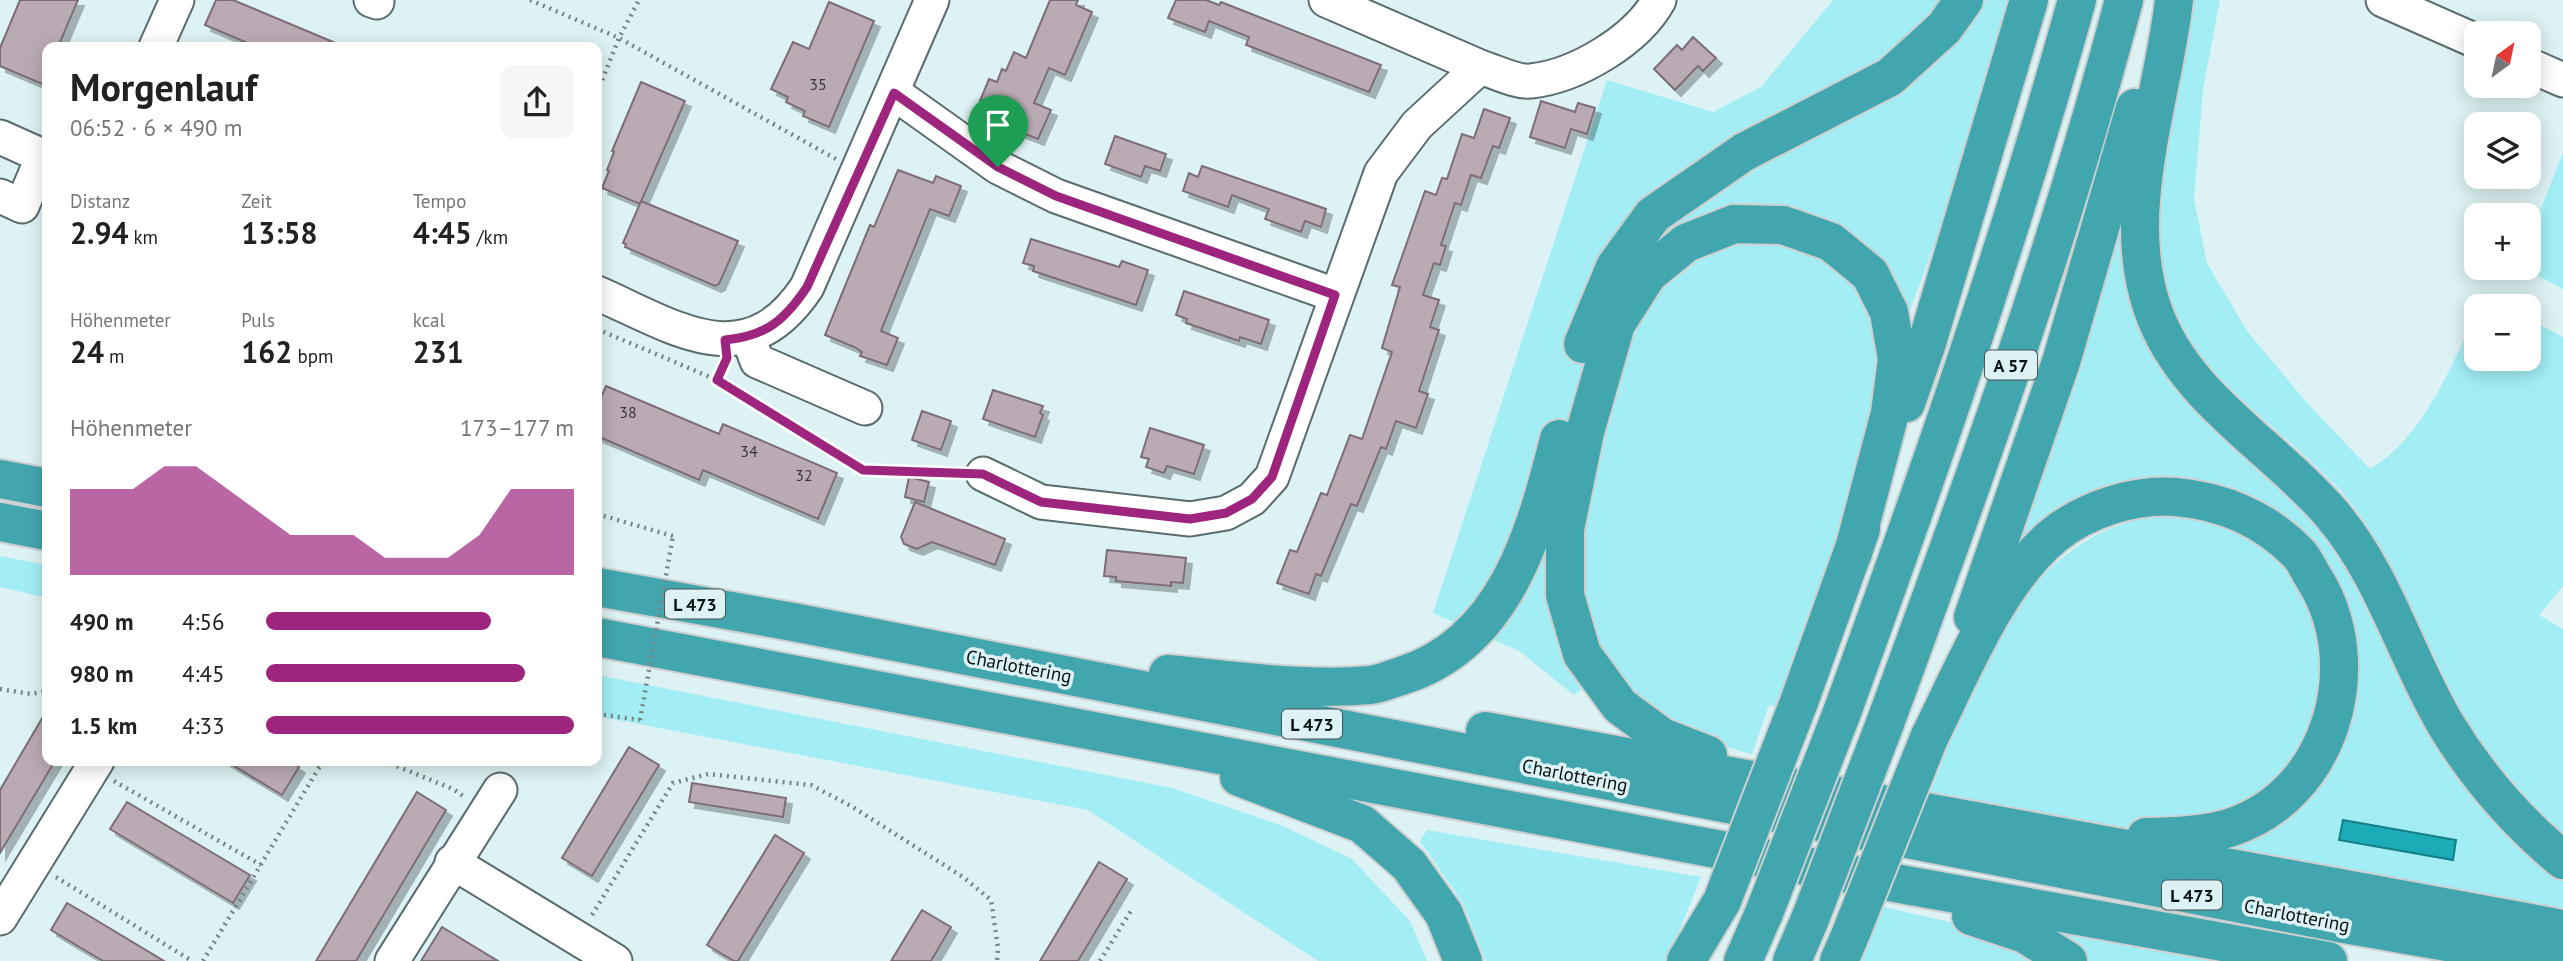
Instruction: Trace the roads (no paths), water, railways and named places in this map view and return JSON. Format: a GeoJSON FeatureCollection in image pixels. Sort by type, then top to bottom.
{"type":"FeatureCollection","features":[{"type":"Feature","properties":{"kind":"highway"},"geometry":{"type":"LineString","coordinates":[[1161,673],[1307,686],[1373,685],[1431,667],[1469,638],[1502,597],[1527,548],[1546,488],[1587,328],[1615,267],[1653,215],[1744,152],[1890,77],[1944,28],[1964,0]]}},
{"type":"Feature","properties":{"kind":"highway"},"geometry":{"type":"LineString","coordinates":[[1696,961],[1799,702],[1926,346],[2029,0]]}},
{"type":"Feature","properties":{"kind":"highway","name":"A 57"},"geometry":{"type":"LineString","coordinates":[[1743,961],[1841,715],[1918,505],[2007,237],[2077,0]]}},
{"type":"Feature","properties":{"kind":"highway","name":"A 57"},"geometry":{"type":"LineString","coordinates":[[1792,961],[1884,726],[1958,523],[2051,245],[2124,0]]}},
{"type":"Feature","properties":{"kind":"highway"},"geometry":{"type":"LineString","coordinates":[[1844,953],[1930,738],[2013,506],[2060,362],[2168,0]]}},
{"type":"Feature","properties":{"kind":"highway"},"geometry":{"type":"LineString","coordinates":[[2174,0],[2139,208],[2142,268],[2152,309],[2176,356],[2215,405],[2291,471],[2332,514],[2367,564],[2446,724],[2483,778],[2534,836],[2563,860]]}},
{"type":"Feature","properties":{"kind":"highway"},"geometry":{"type":"LineString","coordinates":[[1795,787],[1662,737],[1620,705],[1582,654],[1565,595],[1565,529],[1585,432],[1616,324],[1648,274],[1686,243],[1734,224],[1783,225],[1832,242],[1870,274],[1889,312],[1897,359],[1890,413],[1853,553]]}},
{"type":"Feature","properties":{"kind":"highway"},"geometry":{"type":"LineString","coordinates":[[0,479],[42,487]]}},
{"type":"Feature","properties":{"kind":"highway"},"geometry":{"type":"LineString","coordinates":[[1930,738],[1987,619],[2053,536],[2104,507],[2154,495],[2210,500],[2261,523],[2299,554],[2326,598],[2339,645],[2339,692],[2322,747],[2297,786],[2274,805],[2231,827],[2185,837],[2072,838]]}},
{"type":"Feature","properties":{"kind":"highway"},"geometry":{"type":"LineString","coordinates":[[0,522],[42,530]]}},
{"type":"Feature","properties":{"kind":"highway","name":"Charlottering"},"geometry":{"type":"LineString","coordinates":[[602,588],[793,622],[2298,915],[2554,961]]}},
{"type":"Feature","properties":{"kind":"highway"},"geometry":{"type":"LineString","coordinates":[[793,622],[949,632],[2563,929]]}},
{"type":"Feature","properties":{"kind":"highway","name":"Charlottering"},"geometry":{"type":"LineString","coordinates":[[602,638],[1906,885],[2328,961]]}},
{"type":"Feature","properties":{"kind":"highway"},"geometry":{"type":"LineString","coordinates":[[1097,731],[1290,794],[1362,824],[1409,865],[1444,914],[1463,961]]}},
{"type":"Feature","properties":{"kind":"highway"},"geometry":{"type":"LineString","coordinates":[[1906,885],[1953,910],[2025,934],[2068,961]]}},
{"type":"Feature","properties":{"kind":"highway"},"geometry":{"type":"LineString","coordinates":[[1686,961],[1722,901]]}},
{"type":"Feature","properties":{"kind":"street"},"geometry":{"type":"LineString","coordinates":[[158,42],[177,0]]}},
{"type":"Feature","properties":{"kind":"street"},"geometry":{"type":"LineString","coordinates":[[602,295],[694,335],[736,339],[769,328],[790,312],[801,295],[894,93],[932,0]]}},
{"type":"Feature","properties":{"kind":"street"},"geometry":{"type":"LineString","coordinates":[[1326,0],[1480,67],[1529,82],[1594,62],[1651,15],[1659,0]]}},
{"type":"Feature","properties":{"kind":"street"},"geometry":{"type":"LineString","coordinates":[[2383,0],[2464,36]]}},
{"type":"Feature","properties":{"kind":"street"},"geometry":{"type":"LineString","coordinates":[[983,474],[1041,502],[1190,519],[1226,513],[1252,499],[1272,477],[1335,295],[1381,173],[1417,125],[1480,67]]}},
{"type":"Feature","properties":{"kind":"street"},"geometry":{"type":"LineString","coordinates":[[2541,70],[2563,80]]}},
{"type":"Feature","properties":{"kind":"street"},"geometry":{"type":"LineString","coordinates":[[894,93],[998,167],[1056,196],[1335,295]]}},
{"type":"Feature","properties":{"kind":"street"},"geometry":{"type":"LineString","coordinates":[[0,137],[42,156]]}},
{"type":"Feature","properties":{"kind":"street"},"geometry":{"type":"LineString","coordinates":[[0,196],[22,206],[42,163]]}},
{"type":"Feature","properties":{"kind":"street"},"geometry":{"type":"LineString","coordinates":[[736,339],[757,361],[865,408]]}},
{"type":"Feature","properties":{"kind":"street"},"geometry":{"type":"LineString","coordinates":[[0,918],[93,766]]}},
{"type":"Feature","properties":{"kind":"street"},"geometry":{"type":"LineString","coordinates":[[392,961],[492,800]]}},
{"type":"Feature","properties":{"kind":"street"},"geometry":{"type":"LineString","coordinates":[[452,862],[615,961]]}}]}
